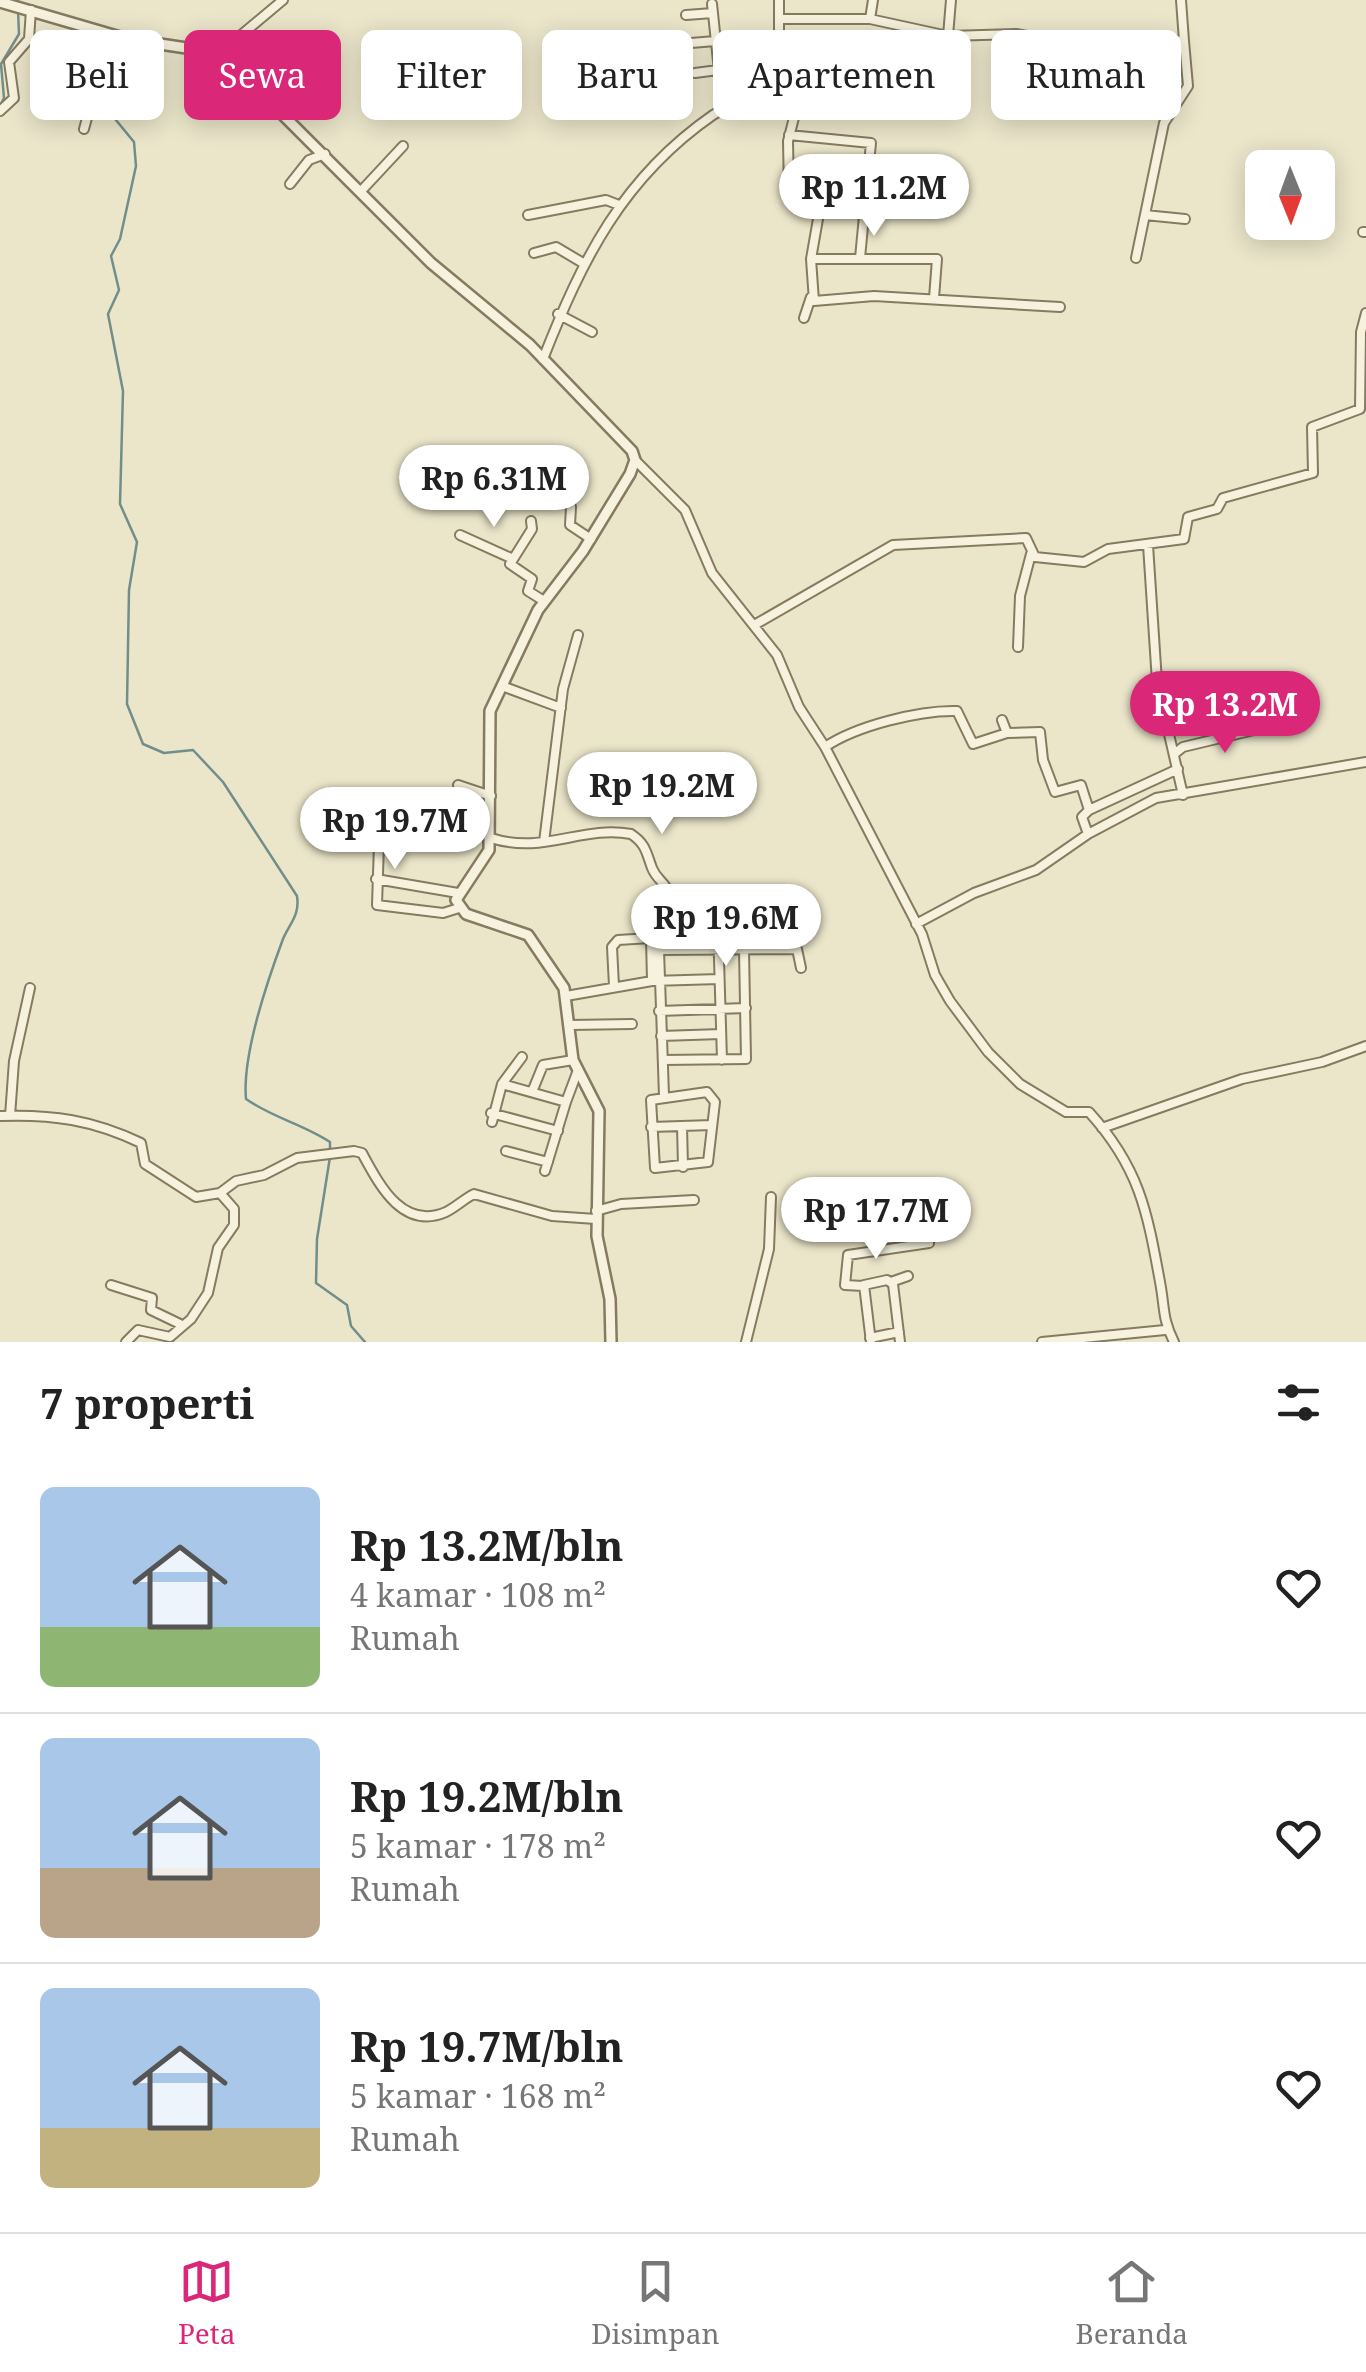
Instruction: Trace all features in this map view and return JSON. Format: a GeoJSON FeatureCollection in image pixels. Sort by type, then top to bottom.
{"type":"FeatureCollection","features":[{"type":"Feature","properties":{"kind":"street"},"geometry":{"type":"LineString","coordinates":[[247,30],[283,0]]}},
{"type":"Feature","properties":{"kind":"street"},"geometry":{"type":"LineString","coordinates":[[779,0],[779,30]]}},
{"type":"Feature","properties":{"kind":"street"},"geometry":{"type":"LineString","coordinates":[[870,19],[873,0]]}},
{"type":"Feature","properties":{"kind":"street"},"geometry":{"type":"LineString","coordinates":[[948,30],[951,0]]}},
{"type":"Feature","properties":{"kind":"street"},"geometry":{"type":"LineString","coordinates":[[1136,258],[1164,123],[1188,86],[1181,0]]}},
{"type":"Feature","properties":{"kind":"street"},"geometry":{"type":"LineString","coordinates":[[5,3],[94,30]]}},
{"type":"Feature","properties":{"kind":"street"},"geometry":{"type":"LineString","coordinates":[[686,15],[712,9],[713,30]]}},
{"type":"Feature","properties":{"kind":"street"},"geometry":{"type":"LineString","coordinates":[[0,111],[14,98],[8,62],[28,39],[31,14]]}},
{"type":"Feature","properties":{"kind":"street"},"geometry":{"type":"LineString","coordinates":[[779,19],[870,19],[920,30]]}},
{"type":"Feature","properties":{"kind":"street"},"geometry":{"type":"LineString","coordinates":[[695,73],[713,71]]}},
{"type":"Feature","properties":{"kind":"street"},"geometry":{"type":"LineString","coordinates":[[709,102],[713,103]]}},
{"type":"Feature","properties":{"kind":"street"},"geometry":{"type":"LineString","coordinates":[[543,359],[558,314],[582,263],[618,204],[663,156],[713,112]]}},
{"type":"Feature","properties":{"kind":"street"},"geometry":{"type":"LineString","coordinates":[[84,130],[86,120]]}},
{"type":"Feature","properties":{"kind":"street"},"geometry":{"type":"LineString","coordinates":[[292,120],[445,277],[543,359],[685,510],[712,573],[756,624],[825,747],[916,924],[938,982],[988,1052],[1030,1092],[1047,1097],[1066,1112],[1089,1112],[1116,1141],[1140,1184],[1165,1330],[1174,1342]]}},
{"type":"Feature","properties":{"kind":"street"},"geometry":{"type":"LineString","coordinates":[[794,120],[788,189],[823,198],[811,259],[812,297],[804,318]]}},
{"type":"Feature","properties":{"kind":"street"},"geometry":{"type":"LineString","coordinates":[[790,135],[871,143],[860,258]]}},
{"type":"Feature","properties":{"kind":"street"},"geometry":{"type":"LineString","coordinates":[[362,190],[403,146]]}},
{"type":"Feature","properties":{"kind":"street"},"geometry":{"type":"LineString","coordinates":[[290,184],[309,160],[325,154]]}},
{"type":"Feature","properties":{"kind":"street"},"geometry":{"type":"LineString","coordinates":[[528,215],[606,200],[618,204]]}},
{"type":"Feature","properties":{"kind":"street"},"geometry":{"type":"LineString","coordinates":[[1145,215],[1185,219]]}},
{"type":"Feature","properties":{"kind":"street"},"geometry":{"type":"LineString","coordinates":[[534,253],[556,247],[582,263]]}},
{"type":"Feature","properties":{"kind":"street"},"geometry":{"type":"LineString","coordinates":[[811,259],[937,259],[934,298]]}},
{"type":"Feature","properties":{"kind":"street"},"geometry":{"type":"LineString","coordinates":[[812,297],[815,301],[864,296],[934,298],[1060,307]]}},
{"type":"Feature","properties":{"kind":"street"},"geometry":{"type":"LineString","coordinates":[[1031,554],[1084,562],[1105,550],[1184,539],[1188,518],[1220,508],[1223,498],[1312,472],[1312,427],[1360,409],[1360,332],[1366,313]]}},
{"type":"Feature","properties":{"kind":"street"},"geometry":{"type":"LineString","coordinates":[[558,314],[592,332]]}},
{"type":"Feature","properties":{"kind":"street"},"geometry":{"type":"LineString","coordinates":[[459,908],[458,893],[485,859],[491,838],[488,722],[502,686],[544,602],[591,539],[635,460]]}},
{"type":"Feature","properties":{"kind":"street"},"geometry":{"type":"LineString","coordinates":[[571,506],[570,525],[591,539]]}},
{"type":"Feature","properties":{"kind":"street"},"geometry":{"type":"LineString","coordinates":[[531,520],[532,529],[512,566],[532,579],[529,593],[544,602]]}},
{"type":"Feature","properties":{"kind":"street"},"geometry":{"type":"LineString","coordinates":[[460,535],[513,560]]}},
{"type":"Feature","properties":{"kind":"street"},"geometry":{"type":"LineString","coordinates":[[756,624],[893,545],[1026,538],[1031,554],[1020,596],[1018,647]]}},
{"type":"Feature","properties":{"kind":"street"},"geometry":{"type":"LineString","coordinates":[[1148,544],[1156,682],[1184,795]]}},
{"type":"Feature","properties":{"kind":"street"},"geometry":{"type":"LineString","coordinates":[[544,842],[568,663],[578,636]]}},
{"type":"Feature","properties":{"kind":"street"},"geometry":{"type":"LineString","coordinates":[[502,686],[561,708]]}},
{"type":"Feature","properties":{"kind":"street"},"geometry":{"type":"LineString","coordinates":[[904,705],[908,716]]}},
{"type":"Feature","properties":{"kind":"street"},"geometry":{"type":"LineString","coordinates":[[825,747],[848,734],[908,716],[956,711],[973,744],[1007,733],[1040,732],[1043,760],[1055,792],[1081,785],[1088,810]]}},
{"type":"Feature","properties":{"kind":"street"},"geometry":{"type":"LineString","coordinates":[[1002,720],[1007,733]]}},
{"type":"Feature","properties":{"kind":"street"},"geometry":{"type":"LineString","coordinates":[[1174,754],[1183,747],[1254,730]]}},
{"type":"Feature","properties":{"kind":"street"},"geometry":{"type":"LineString","coordinates":[[916,924],[974,893],[1043,866],[1088,834],[1156,798],[1258,777],[1366,762]]}},
{"type":"Feature","properties":{"kind":"street"},"geometry":{"type":"LineString","coordinates":[[1088,834],[1082,816],[1088,810],[1178,769]]}},
{"type":"Feature","properties":{"kind":"street"},"geometry":{"type":"LineString","coordinates":[[458,785],[490,796]]}},
{"type":"Feature","properties":{"kind":"street"},"geometry":{"type":"LineString","coordinates":[[398,798],[379,844],[375,898],[380,908],[443,913],[459,908],[528,936],[560,978],[575,1065],[599,1111],[596,1215],[612,1342]]}},
{"type":"Feature","properties":{"kind":"street"},"geometry":{"type":"LineString","coordinates":[[491,838],[526,847],[618,832],[634,835],[648,849],[654,873],[667,883],[672,903]]}},
{"type":"Feature","properties":{"kind":"street"},"geometry":{"type":"LineString","coordinates":[[376,879],[458,893]]}},
{"type":"Feature","properties":{"kind":"street"},"geometry":{"type":"LineString","coordinates":[[784,914],[786,949]]}},
{"type":"Feature","properties":{"kind":"street"},"geometry":{"type":"LineString","coordinates":[[722,1060],[717,950],[720,923],[766,925],[769,949]]}},
{"type":"Feature","properties":{"kind":"street"},"geometry":{"type":"LineString","coordinates":[[614,986],[614,941],[651,938],[656,951],[664,1096]]}},
{"type":"Feature","properties":{"kind":"street"},"geometry":{"type":"LineString","coordinates":[[656,951],[786,949],[800,952],[802,968]]}},
{"type":"Feature","properties":{"kind":"street"},"geometry":{"type":"LineString","coordinates":[[662,1060],[747,1057],[744,950]]}},
{"type":"Feature","properties":{"kind":"street"},"geometry":{"type":"LineString","coordinates":[[566,996],[655,981],[718,979]]}},
{"type":"Feature","properties":{"kind":"street"},"geometry":{"type":"LineString","coordinates":[[30,988],[5,1116],[63,1116],[117,1131],[141,1143],[145,1164],[196,1197],[220,1194],[236,1181],[258,1177],[298,1158],[359,1152],[382,1188],[416,1216],[444,1213],[474,1194],[552,1216],[596,1215],[624,1204],[694,1200]]}},
{"type":"Feature","properties":{"kind":"street"},"geometry":{"type":"LineString","coordinates":[[659,1011],[746,1008]]}},
{"type":"Feature","properties":{"kind":"street"},"geometry":{"type":"LineString","coordinates":[[570,1025],[632,1024]]}},
{"type":"Feature","properties":{"kind":"street"},"geometry":{"type":"LineString","coordinates":[[661,1036],[721,1034]]}},
{"type":"Feature","properties":{"kind":"street"},"geometry":{"type":"LineString","coordinates":[[1102,1128],[1242,1080],[1322,1062],[1366,1046]]}},
{"type":"Feature","properties":{"kind":"street"},"geometry":{"type":"LineString","coordinates":[[522,1058],[502,1084],[492,1117],[558,1131]]}},
{"type":"Feature","properties":{"kind":"street"},"geometry":{"type":"LineString","coordinates":[[532,1092],[542,1065],[575,1065]]}},
{"type":"Feature","properties":{"kind":"street"},"geometry":{"type":"LineString","coordinates":[[506,1150],[546,1166],[575,1065]]}},
{"type":"Feature","properties":{"kind":"street"},"geometry":{"type":"LineString","coordinates":[[502,1084],[566,1102]]}},
{"type":"Feature","properties":{"kind":"street"},"geometry":{"type":"LineString","coordinates":[[712,1093],[708,1162],[683,1167],[653,1166],[649,1104],[664,1096],[712,1093]]}},
{"type":"Feature","properties":{"kind":"street"},"geometry":{"type":"LineString","coordinates":[[682,1126],[683,1167]]}},
{"type":"Feature","properties":{"kind":"street"},"geometry":{"type":"LineString","coordinates":[[651,1127],[712,1126]]}},
{"type":"Feature","properties":{"kind":"street"},"geometry":{"type":"LineString","coordinates":[[126,1342],[138,1330],[170,1337],[190,1319],[208,1293],[218,1248],[234,1225],[234,1210],[220,1194]]}},
{"type":"Feature","properties":{"kind":"street"},"geometry":{"type":"LineString","coordinates":[[746,1342],[769,1249],[771,1197]]}},
{"type":"Feature","properties":{"kind":"street"},"geometry":{"type":"LineString","coordinates":[[908,1276],[892,1282],[845,1285],[848,1255],[929,1243]]}},
{"type":"Feature","properties":{"kind":"street"},"geometry":{"type":"LineString","coordinates":[[863,1286],[871,1340],[899,1337],[892,1282]]}},
{"type":"Feature","properties":{"kind":"street"},"geometry":{"type":"LineString","coordinates":[[110,1286],[152,1298],[151,1310],[180,1324]]}},
{"type":"Feature","properties":{"kind":"street"},"geometry":{"type":"LineString","coordinates":[[1042,1342],[1165,1330]]}},
{"type":"Feature","properties":{"kind":"waterway"},"geometry":{"type":"LineString","coordinates":[[0,106],[4,98],[1,64],[19,34],[18,10]]}},
{"type":"Feature","properties":{"kind":"waterway"},"geometry":{"type":"LineString","coordinates":[[116,120],[134,142],[136,166],[120,239],[111,256],[119,290],[108,314],[123,391],[120,504],[137,542],[129,590],[127,704],[143,744],[164,753],[193,750],[223,782],[297,896],[296,914],[283,939],[257,1019],[248,1061],[246,1099],[320,1136],[330,1142],[330,1149]]}},
{"type":"Feature","properties":{"kind":"waterway"},"geometry":{"type":"LineString","coordinates":[[330,1157],[317,1239],[316,1283],[347,1305],[351,1326],[365,1342]]}}]}
